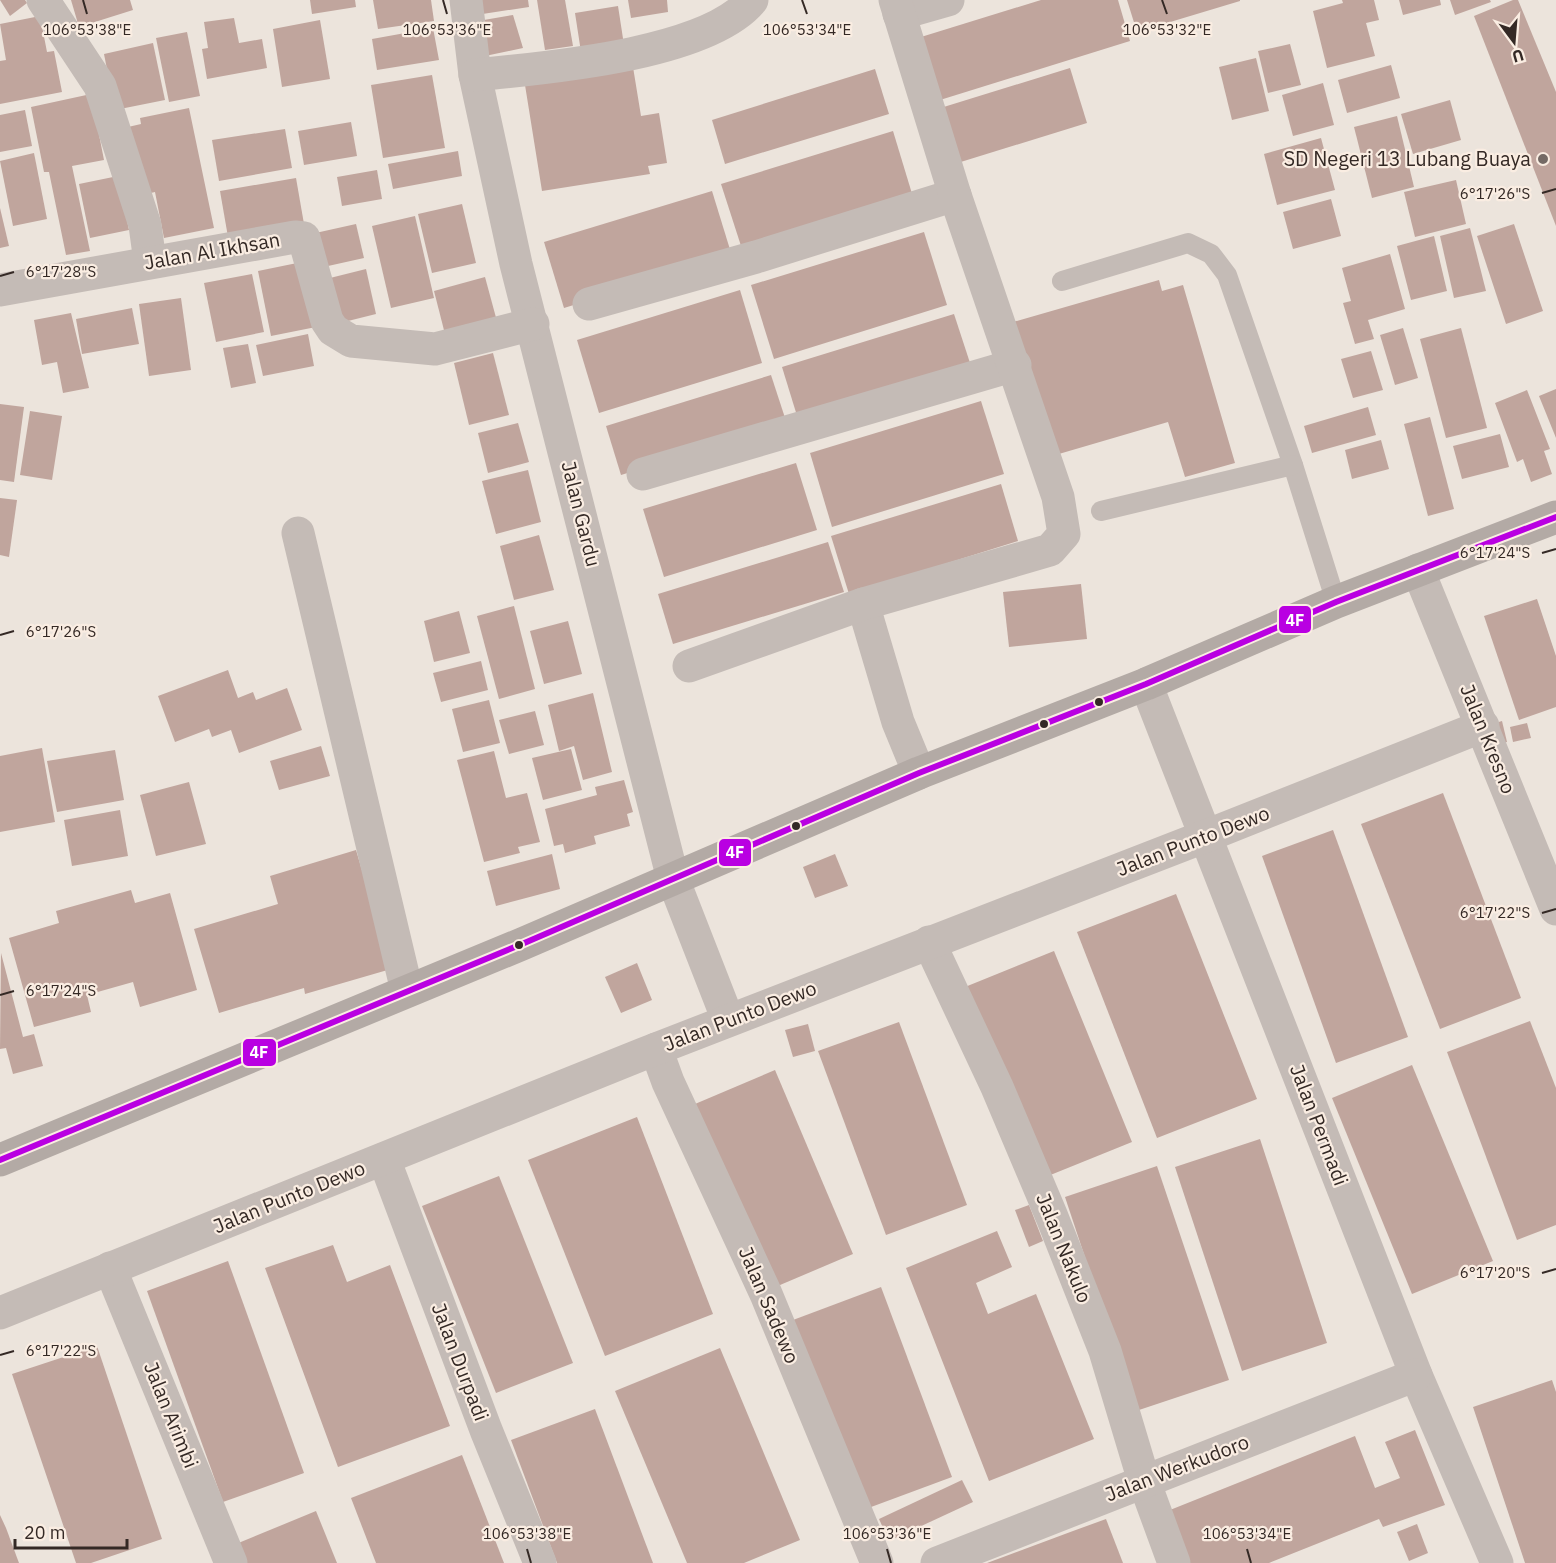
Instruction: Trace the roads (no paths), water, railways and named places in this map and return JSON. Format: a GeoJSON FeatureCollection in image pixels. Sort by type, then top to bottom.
{"type":"FeatureCollection","features":[{"type":"Feature","properties":{"kind":"main road"},"geometry":{"type":"LineString","coordinates":[[0,1160],[674,879],[919,773],[1146,684],[1336,602],[1556,517]]}},
{"type":"Feature","properties":{"kind":"street"},"geometry":{"type":"LineString","coordinates":[[43,0],[100,86],[145,225],[150,262]]}},
{"type":"Feature","properties":{"kind":"street","name":"Jalan Gardu"},"geometry":{"type":"LineString","coordinates":[[466,0],[475,75],[516,264],[674,879],[728,1020]]}},
{"type":"Feature","properties":{"kind":"street"},"geometry":{"type":"LineString","coordinates":[[475,75],[584,62],[671,44],[717,26],[752,0]]}},
{"type":"Feature","properties":{"kind":"street"},"geometry":{"type":"LineString","coordinates":[[689,666],[863,604],[1050,550],[1064,534],[1058,497],[1015,365],[955,195],[897,7],[948,0]]}},
{"type":"Feature","properties":{"kind":"street"},"geometry":{"type":"LineString","coordinates":[[589,304],[756,257],[955,195]]}},
{"type":"Feature","properties":{"kind":"street","name":"Jalan Al Ikhsan"},"geometry":{"type":"LineString","coordinates":[[0,290],[295,237],[304,238],[327,321],[333,330],[351,341],[435,348],[533,324]]}},
{"type":"Feature","properties":{"kind":"street"},"geometry":{"type":"LineString","coordinates":[[643,474],[1015,365]]}},
{"type":"Feature","properties":{"kind":"street"},"geometry":{"type":"LineString","coordinates":[[298,533],[407,991]]}},
{"type":"Feature","properties":{"kind":"street","name":"Jalan Kresno"},"geometry":{"type":"LineString","coordinates":[[1418,570],[1556,909]]}},
{"type":"Feature","properties":{"kind":"street"},"geometry":{"type":"LineString","coordinates":[[863,604],[898,722],[919,773]]}},
{"type":"Feature","properties":{"kind":"street","name":"Jalan Permadi"},"geometry":{"type":"LineString","coordinates":[[1146,684],[1416,1375],[1497,1563]]}},
{"type":"Feature","properties":{"kind":"street","name":"Jalan Punto Dewo"},"geometry":{"type":"LineString","coordinates":[[0,1313],[728,1020],[1206,837],[1483,726]]}},
{"type":"Feature","properties":{"kind":"street","name":"Jalan Nakulo"},"geometry":{"type":"LineString","coordinates":[[929,942],[983,1057],[1052,1217],[1105,1351],[1144,1480],[1174,1563]]}},
{"type":"Feature","properties":{"kind":"street","name":"Jalan Sadewo"},"geometry":{"type":"LineString","coordinates":[[656,1049],[668,1082],[766,1293],[877,1563]]}},
{"type":"Feature","properties":{"kind":"street","name":"Jalan Durpadi"},"geometry":{"type":"LineString","coordinates":[[384,1159],[486,1430],[540,1563]]}},
{"type":"Feature","properties":{"kind":"street","name":"Jalan Arimbi"},"geometry":{"type":"LineString","coordinates":[[110,1268],[231,1563]]}},
{"type":"Feature","properties":{"kind":"street","name":"Jalan Werkudoro"},"geometry":{"type":"LineString","coordinates":[[937,1563],[1416,1375]]}},
{"type":"Feature","properties":{"kind":"lane"},"geometry":{"type":"LineString","coordinates":[[1062,281],[1188,243],[1212,254],[1227,275],[1293,465],[1336,602]]}},
{"type":"Feature","properties":{"kind":"lane"},"geometry":{"type":"LineString","coordinates":[[1101,511],[1293,465]]}},
{"type":"Feature","properties":{"kind":"place","name":"SD Negeri 13 Lubang Buaya"},"geometry":{"type":"Point","coordinates":[1543,159]}}]}
